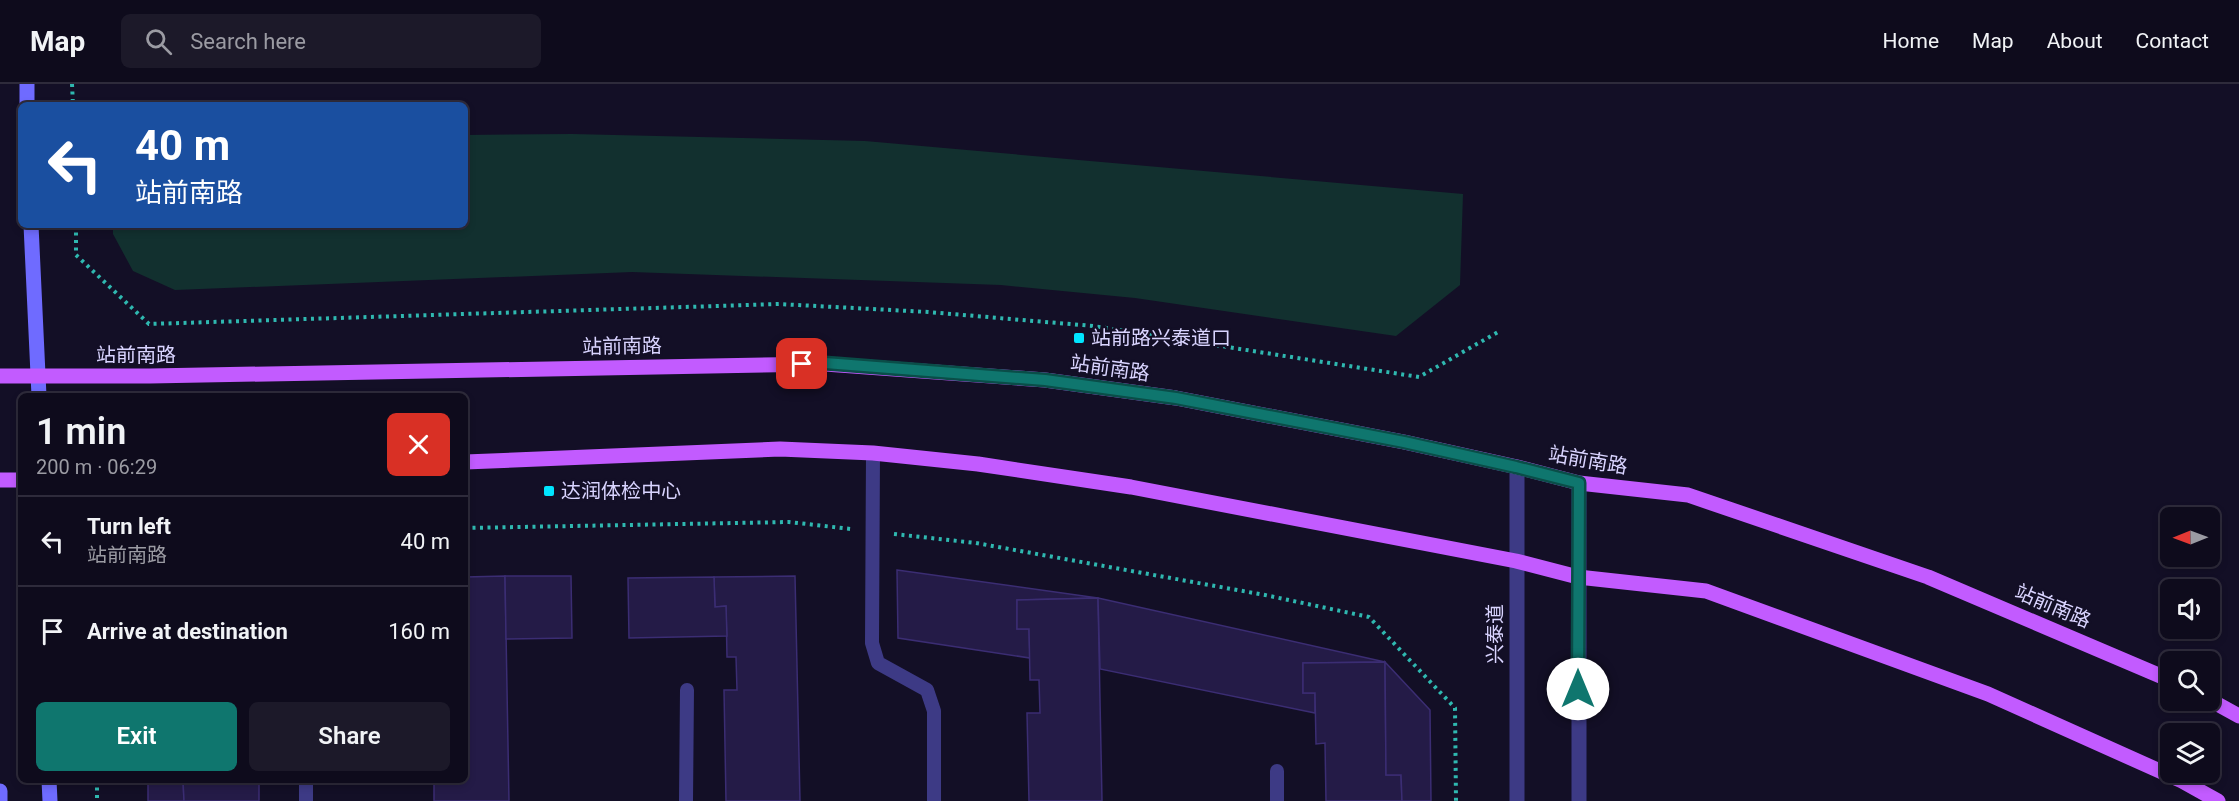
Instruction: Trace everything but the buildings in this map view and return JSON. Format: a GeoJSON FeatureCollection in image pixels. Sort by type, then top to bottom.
{"type":"FeatureCollection","features":[{"type":"Feature","properties":{"kind":"main road"},"geometry":{"type":"LineString","coordinates":[[27,84],[27,102]]}},
{"type":"Feature","properties":{"kind":"main road"},"geometry":{"type":"LineString","coordinates":[[31,228],[39,393]]}},
{"type":"Feature","properties":{"kind":"main road","name":"站前南路"},"geometry":{"type":"LineString","coordinates":[[0,376],[174,376],[825,363],[1045,380],[1176,398],[1404,442],[1579,483],[1688,495],[1928,577],[2160,676]]}},
{"type":"Feature","properties":{"kind":"main road"},"geometry":{"type":"LineString","coordinates":[[468,462],[780,449],[873,453],[978,464],[1131,487],[1516,561],[1578,577],[1706,591],[1988,694],[2182,781],[2218,801]]}},
{"type":"Feature","properties":{"kind":"main road"},"geometry":{"type":"LineString","coordinates":[[0,480],[18,480]]}},
{"type":"Feature","properties":{"kind":"main road"},"geometry":{"type":"LineString","coordinates":[[2220,706],[2239,716]]}},
{"type":"Feature","properties":{"kind":"main road"},"geometry":{"type":"LineString","coordinates":[[49,783],[50,801]]}},
{"type":"Feature","properties":{"kind":"main road"},"geometry":{"type":"LineString","coordinates":[[0,790],[0,801]]}},
{"type":"Feature","properties":{"kind":"street","name":"兴泰道"},"geometry":{"type":"LineString","coordinates":[[1516,467],[1517,801]]}},
{"type":"Feature","properties":{"kind":"street"},"geometry":{"type":"LineString","coordinates":[[1579,483],[1579,801]]}},
{"type":"Feature","properties":{"kind":"lane"},"geometry":{"type":"LineString","coordinates":[[873,453],[872,643],[878,663],[927,690],[934,711],[934,801]]}},
{"type":"Feature","properties":{"kind":"lane"},"geometry":{"type":"LineString","coordinates":[[686,801],[687,690]]}},
{"type":"Feature","properties":{"kind":"lane"},"geometry":{"type":"LineString","coordinates":[[1277,771],[1277,801]]}},
{"type":"Feature","properties":{"kind":"lane"},"geometry":{"type":"LineString","coordinates":[[306,783],[306,801]]}},
{"type":"Feature","properties":{"kind":"path"},"geometry":{"type":"LineString","coordinates":[[72,84],[73,102]]}},
{"type":"Feature","properties":{"kind":"path"},"geometry":{"type":"LineString","coordinates":[[76,228],[76,255],[149,324],[791,305],[928,312],[1093,326],[1419,377],[1498,332]]}},
{"type":"Feature","properties":{"kind":"path"},"geometry":{"type":"LineString","coordinates":[[468,528],[789,522],[976,543],[1265,595],[1369,617],[1455,708],[1456,801]]}},
{"type":"Feature","properties":{"kind":"path"},"geometry":{"type":"LineString","coordinates":[[97,783],[97,801]]}},
{"type":"Feature","properties":{"kind":"green space"},"geometry":{"type":"Polygon","coordinates":[[[572,134],[865,141],[1463,194],[1460,285],[1396,336],[1135,298],[1001,285],[632,272],[175,290],[133,271],[113,234],[113,228],[468,228],[468,135],[572,134]]]}},
{"type":"Feature","properties":{"kind":"place","name":"站前路兴泰道口"},"geometry":{"type":"Point","coordinates":[1079,338]}},
{"type":"Feature","properties":{"kind":"place","name":"达润体检中心"},"geometry":{"type":"Point","coordinates":[549,491]}},
{"type":"Feature","properties":{"kind":"route"},"geometry":{"type":"LineString","coordinates":[[802,364],[825,363],[1045,380],[1176,398],[1404,442],[1579,483],[1578,689]]}}]}
